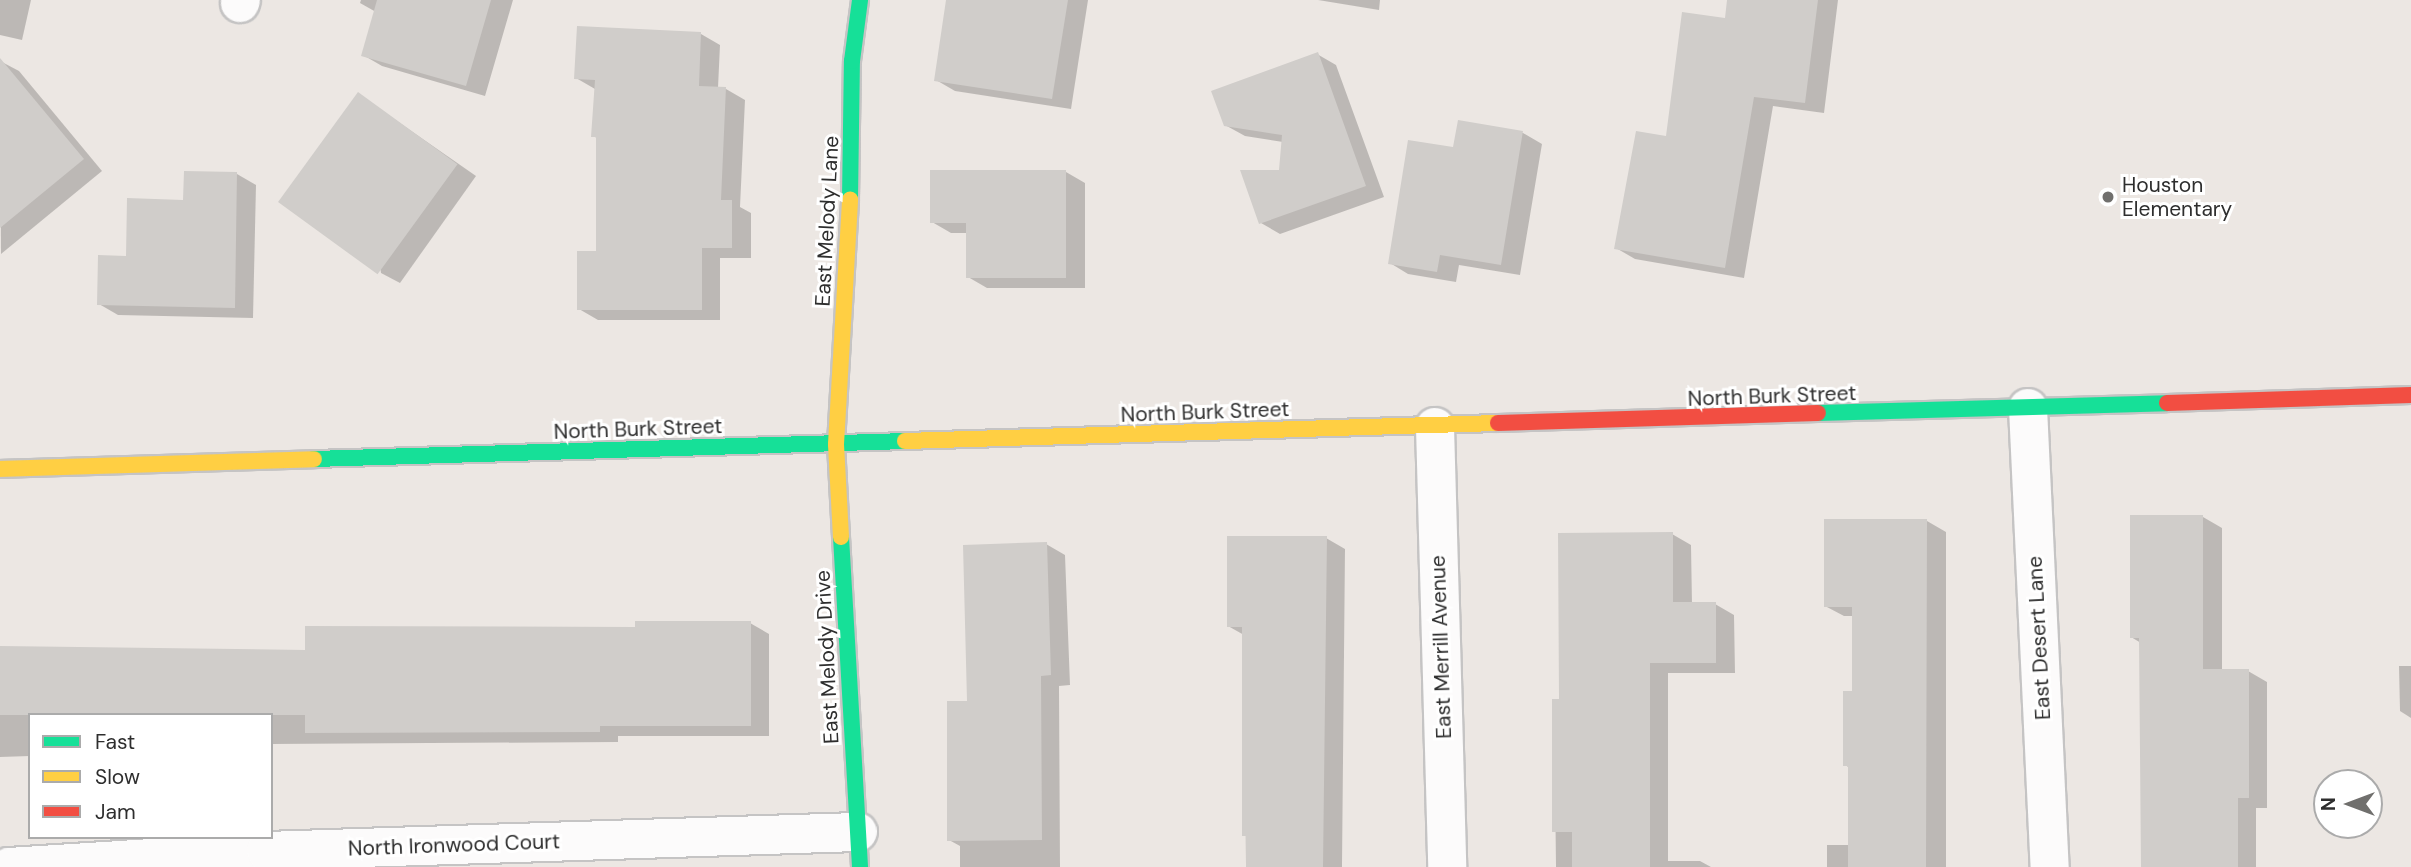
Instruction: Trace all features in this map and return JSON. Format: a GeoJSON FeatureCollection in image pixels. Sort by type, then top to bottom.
{"type":"FeatureCollection","features":[{"type":"Feature","properties":{"kind":"street","name":"East Melody Lane"},"geometry":{"type":"LineString","coordinates":[[836,444],[852,171],[852,61],[860,0]]}},
{"type":"Feature","properties":{"kind":"street","name":"North Burk Street"},"geometry":{"type":"LineString","coordinates":[[0,469],[2411,395]]}},
{"type":"Feature","properties":{"kind":"street","name":"East Desert Lane"},"geometry":{"type":"LineString","coordinates":[[2028,408],[2050,867]]}},
{"type":"Feature","properties":{"kind":"street","name":"East Merrill Avenue"},"geometry":{"type":"LineString","coordinates":[[1435,427],[1447,867]]}},
{"type":"Feature","properties":{"kind":"street","name":"East Melody Drive"},"geometry":{"type":"LineString","coordinates":[[836,444],[859,850]]}},
{"type":"Feature","properties":{"kind":"street","name":"North Ironwood Court"},"geometry":{"type":"LineString","coordinates":[[9,867],[266,859],[859,850]]}},
{"type":"Feature","properties":{"kind":"building"},"geometry":{"type":"Polygon","coordinates":[[[377,0],[491,0],[466,86],[361,56],[377,0]]]}},
{"type":"Feature","properties":{"kind":"building"},"geometry":{"type":"Polygon","coordinates":[[[946,0],[1068,0],[1052,99],[934,81],[946,0]]]}},
{"type":"Feature","properties":{"kind":"building"},"geometry":{"type":"Polygon","coordinates":[[[1727,0],[1818,0],[1805,103],[1754,97],[1725,268],[1614,249],[1636,131],[1666,136],[1682,12],[1725,18],[1727,0]]]}},
{"type":"Feature","properties":{"kind":"building"},"geometry":{"type":"Polygon","coordinates":[[[577,26],[701,32],[699,86],[726,87],[721,200],[732,200],[732,248],[702,248],[702,310],[577,310],[577,251],[596,251],[596,137],[591,137],[595,80],[574,79],[577,26]]]}},
{"type":"Feature","properties":{"kind":"building"},"geometry":{"type":"Polygon","coordinates":[[[1318,52],[1366,186],[1259,224],[1240,170],[1279,170],[1282,135],[1224,126],[1211,91],[1318,52]]]}},
{"type":"Feature","properties":{"kind":"building"},"geometry":{"type":"Polygon","coordinates":[[[0,58],[84,159],[0,228],[0,58]]]}},
{"type":"Feature","properties":{"kind":"building"},"geometry":{"type":"Polygon","coordinates":[[[358,92],[458,164],[378,274],[278,202],[358,92]]]}},
{"type":"Feature","properties":{"kind":"building"},"geometry":{"type":"Polygon","coordinates":[[[1458,120],[1523,131],[1501,265],[1440,255],[1437,272],[1388,264],[1408,140],[1453,147],[1458,120]]]}},
{"type":"Feature","properties":{"kind":"building"},"geometry":{"type":"Polygon","coordinates":[[[930,170],[1066,170],[1066,278],[966,278],[966,223],[930,223],[930,170]]]}},
{"type":"Feature","properties":{"kind":"building"},"geometry":{"type":"Polygon","coordinates":[[[184,171],[237,172],[235,308],[97,305],[98,255],[126,256],[127,198],[183,200],[184,171]]]}},
{"type":"Feature","properties":{"kind":"building"},"geometry":{"type":"Polygon","coordinates":[[[2130,515],[2203,515],[2203,669],[2249,669],[2249,798],[2238,798],[2238,867],[2141,867],[2139,638],[2130,638],[2130,515]]]}},
{"type":"Feature","properties":{"kind":"building"},"geometry":{"type":"Polygon","coordinates":[[[1824,519],[1927,519],[1926,867],[1848,867],[1848,766],[1843,766],[1843,691],[1852,691],[1852,607],[1824,607],[1824,519]]]}},
{"type":"Feature","properties":{"kind":"building"},"geometry":{"type":"Polygon","coordinates":[[[1673,532],[1673,602],[1716,602],[1716,663],[1650,663],[1650,867],[1572,867],[1572,832],[1552,832],[1552,699],[1559,699],[1558,533],[1673,532]]]}},
{"type":"Feature","properties":{"kind":"building"},"geometry":{"type":"Polygon","coordinates":[[[1227,536],[1327,536],[1323,867],[1246,867],[1246,836],[1242,836],[1242,627],[1227,627],[1227,536]]]}},
{"type":"Feature","properties":{"kind":"building"},"geometry":{"type":"Polygon","coordinates":[[[1047,542],[1051,675],[1041,676],[1042,840],[947,841],[947,701],[967,701],[963,545],[1047,542]]]}},
{"type":"Feature","properties":{"kind":"building"},"geometry":{"type":"Polygon","coordinates":[[[635,621],[751,621],[751,726],[600,726],[600,732],[305,733],[305,715],[273,713],[0,715],[0,646],[305,650],[305,626],[635,627],[635,621]]]}},
{"type":"Feature","properties":{"kind":"traffic: fast"},"geometry":{"type":"LineString","coordinates":[[850,199],[852,61],[860,0]]}},
{"type":"Feature","properties":{"kind":"traffic: fast"},"geometry":{"type":"LineString","coordinates":[[1818,413],[2167,403]]}},
{"type":"Feature","properties":{"kind":"traffic: fast"},"geometry":{"type":"LineString","coordinates":[[314,459],[905,441]]}},
{"type":"Feature","properties":{"kind":"traffic: fast"},"geometry":{"type":"LineString","coordinates":[[841,537],[860,867]]}},
{"type":"Feature","properties":{"kind":"traffic: slow"},"geometry":{"type":"LineString","coordinates":[[841,537],[836,444],[850,199]]}},
{"type":"Feature","properties":{"kind":"traffic: slow"},"geometry":{"type":"LineString","coordinates":[[905,441],[1498,423]]}},
{"type":"Feature","properties":{"kind":"traffic: slow"},"geometry":{"type":"LineString","coordinates":[[0,469],[314,459]]}},
{"type":"Feature","properties":{"kind":"traffic: jam"},"geometry":{"type":"LineString","coordinates":[[2167,403],[2411,395]]}},
{"type":"Feature","properties":{"kind":"traffic: jam"},"geometry":{"type":"LineString","coordinates":[[1498,423],[1818,413]]}},
{"type":"Feature","properties":{"kind":"place","name":"Houston Elementary"},"geometry":{"type":"Point","coordinates":[2108,197]}}]}
